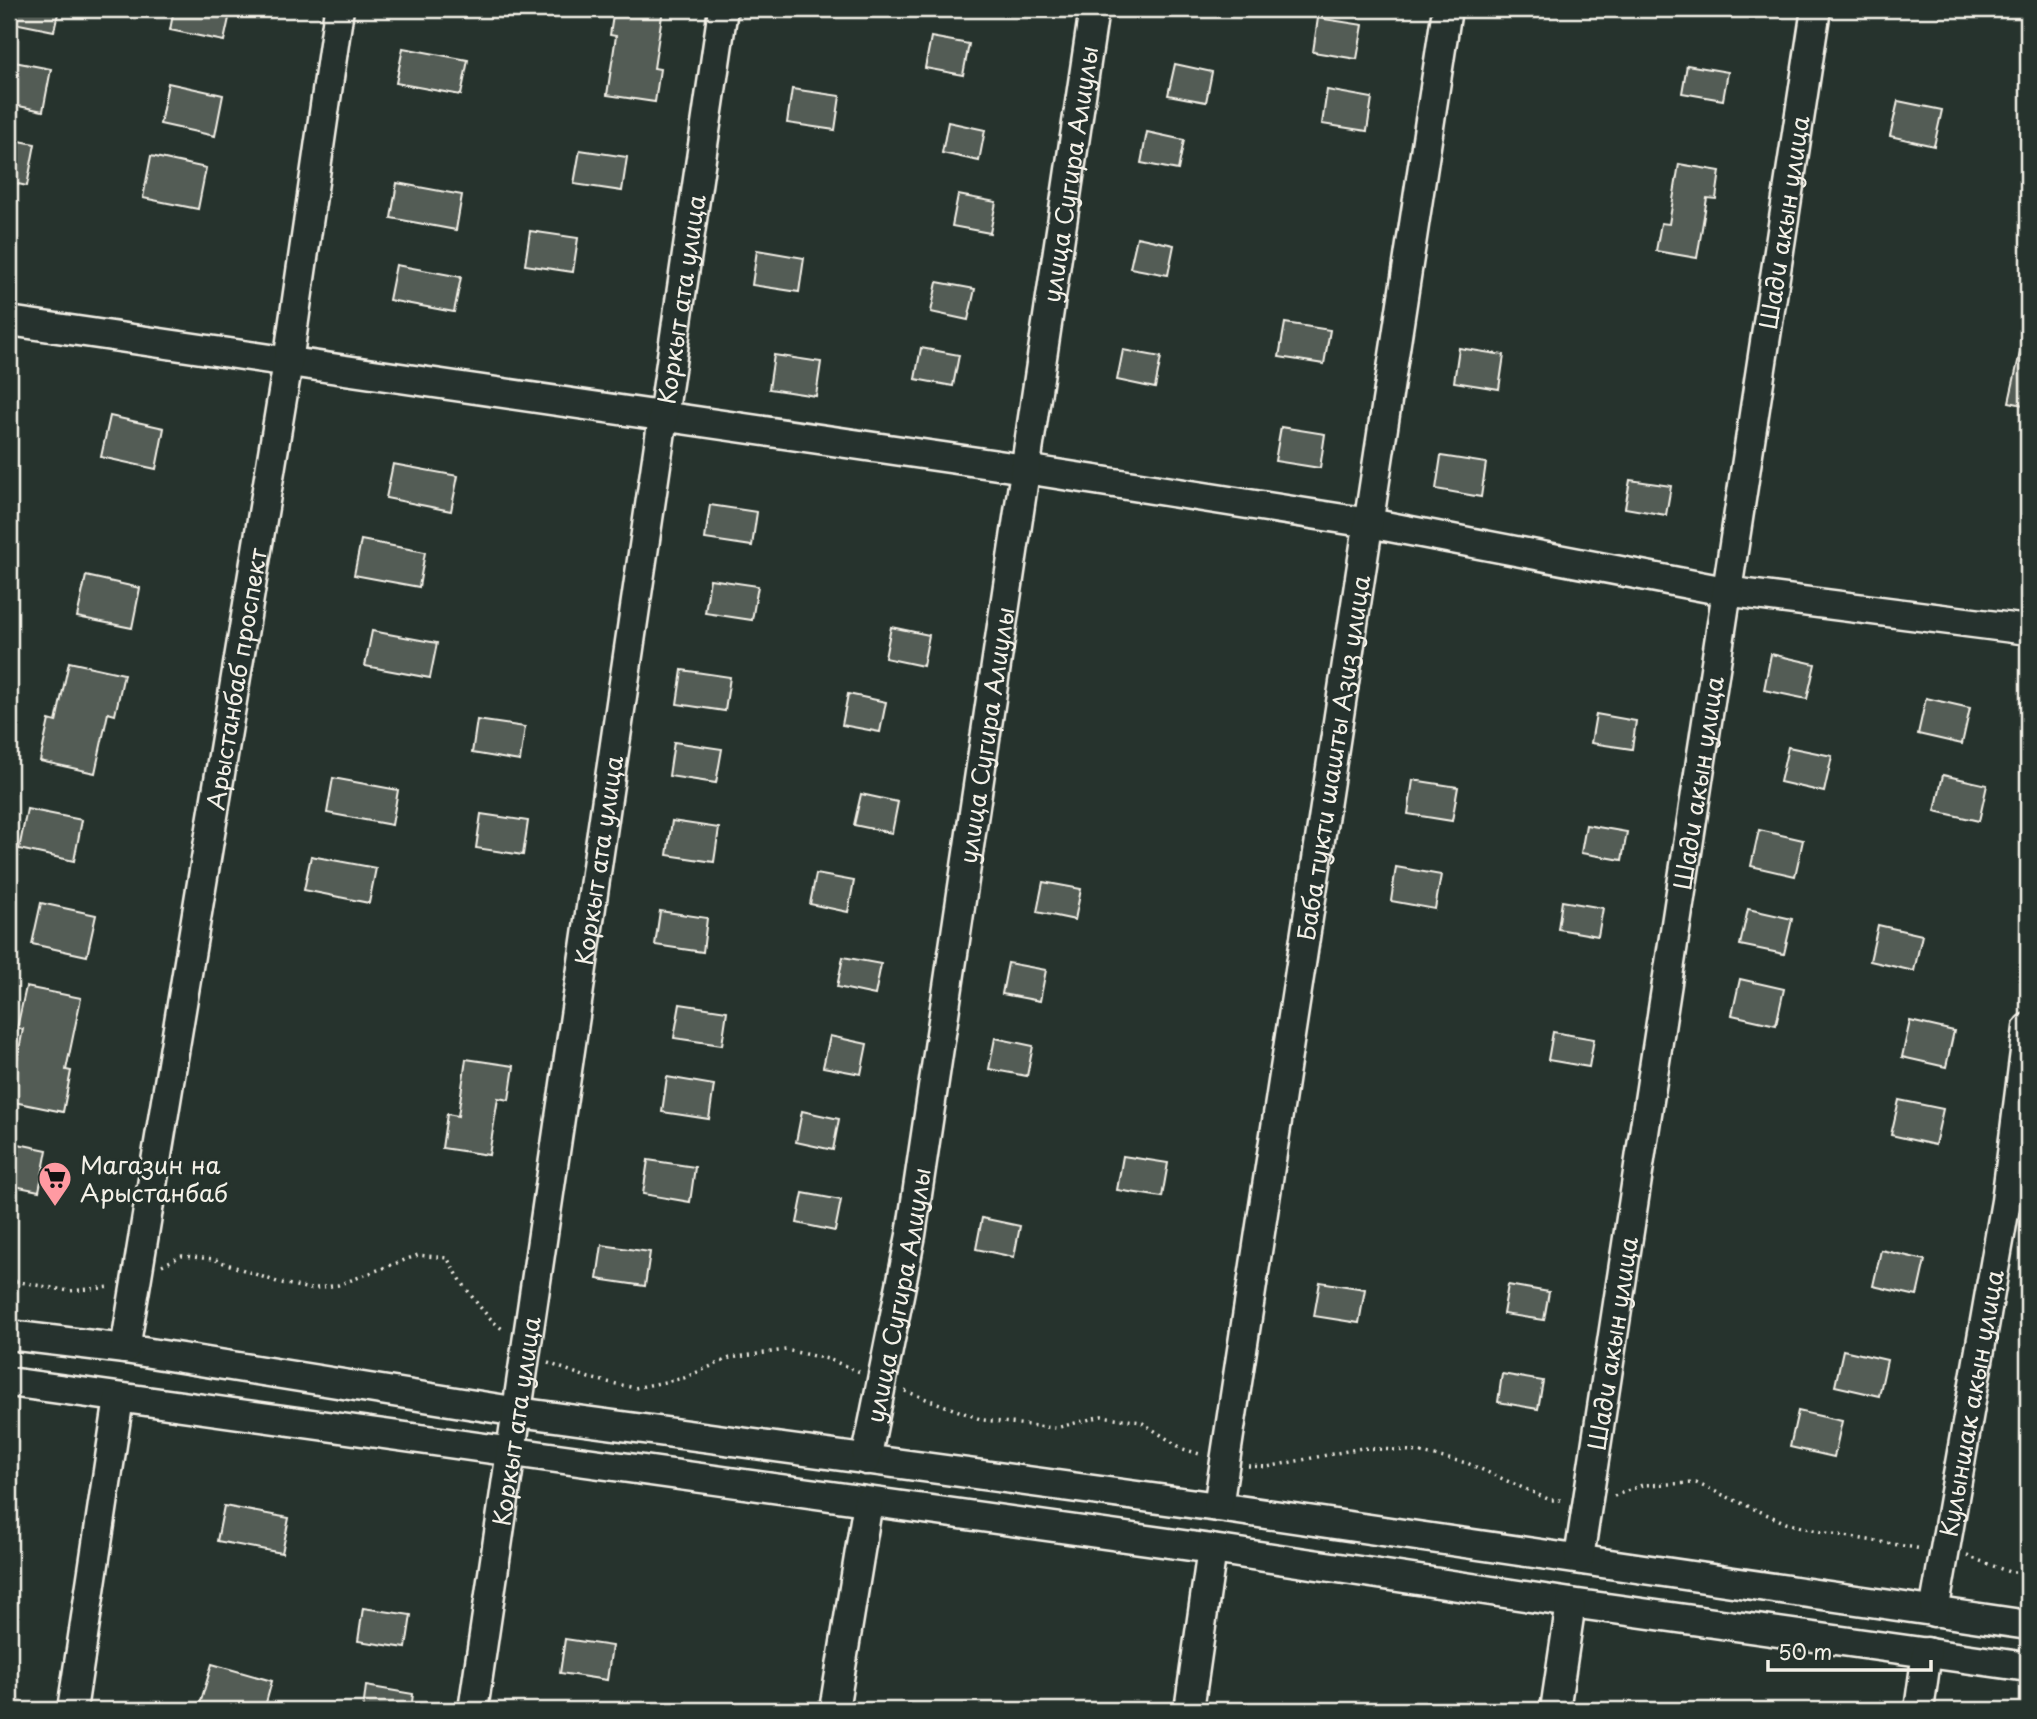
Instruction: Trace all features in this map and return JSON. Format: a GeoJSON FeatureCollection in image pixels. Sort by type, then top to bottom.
{"type":"FeatureCollection","features":[{"type":"Feature","properties":{"kind":"street","name":"Арыстанбаб проспект"},"geometry":{"type":"LineString","coordinates":[[125,1349],[288,362],[339,9]]}},
{"type":"Feature","properties":{"kind":"street","name":"Коркыт ата улица"},"geometry":{"type":"LineString","coordinates":[[473,1710],[723,9]]}},
{"type":"Feature","properties":{"kind":"street","name":"улица Сугира Алиулы"},"geometry":{"type":"LineString","coordinates":[[866,1460],[911,1235],[1094,9]]}},
{"type":"Feature","properties":{"kind":"street","name":"Баба тукти шашты Азиз улица"},"geometry":{"type":"LineString","coordinates":[[1219,1507],[1447,9]]}},
{"type":"Feature","properties":{"kind":"street","name":"Шади акын улица"},"geometry":{"type":"LineString","coordinates":[[1579,1558],[1816,9]]}},
{"type":"Feature","properties":{"kind":"street"},"geometry":{"type":"LineString","coordinates":[[9,321],[1026,469],[1369,523],[1725,591],[2028,631]]}},
{"type":"Feature","properties":{"kind":"street","name":"Кулыншак акын улица"},"geometry":{"type":"LineString","coordinates":[[1934,1612],[2006,1200],[2028,1028]]}},
{"type":"Feature","properties":{"kind":"street"},"geometry":{"type":"LineString","coordinates":[[9,1335],[125,1349],[518,1412],[1219,1507],[2028,1625]]}},
{"type":"Feature","properties":{"kind":"street"},"geometry":{"type":"LineString","coordinates":[[9,1382],[1212,1549],[2028,1667]]}},
{"type":"Feature","properties":{"kind":"street"},"geometry":{"type":"LineString","coordinates":[[72,1710],[119,1398]]}},
{"type":"Feature","properties":{"kind":"street"},"geometry":{"type":"LineString","coordinates":[[834,1710],[867,1502]]}},
{"type":"Feature","properties":{"kind":"street"},"geometry":{"type":"LineString","coordinates":[[1189,1710],[1212,1549]]}},
{"type":"Feature","properties":{"kind":"street"},"geometry":{"type":"LineString","coordinates":[[1555,1710],[1571,1603]]}},
{"type":"Feature","properties":{"kind":"street"},"geometry":{"type":"LineString","coordinates":[[1919,1710],[1927,1653]]}},
{"type":"Feature","properties":{"kind":"path"},"geometry":{"type":"LineString","coordinates":[[9,1280],[69,1291],[118,1287],[181,1256],[212,1259],[277,1282],[310,1289],[338,1284],[418,1255],[447,1258],[467,1290],[495,1324],[548,1364],[589,1378],[635,1388],[684,1378],[730,1358],[786,1350],[828,1359],[984,1420],[1056,1428],[1102,1416],[1141,1422],[1183,1449],[1226,1462],[1267,1467],[1362,1448],[1412,1451],[1467,1463],[1550,1500],[1604,1500],[1642,1485],[1696,1483],[1786,1523],[1915,1549],[1959,1552],[2009,1572],[2028,1572]]}},
{"type":"Feature","properties":{"kind":"building"},"geometry":{"type":"Polygon","coordinates":[[[9,9],[59,9],[54,31],[9,22],[9,9]]]}},
{"type":"Feature","properties":{"kind":"building"},"geometry":{"type":"Polygon","coordinates":[[[174,9],[231,9],[224,41],[170,30],[174,9]]]}},
{"type":"Feature","properties":{"kind":"building"},"geometry":{"type":"Polygon","coordinates":[[[614,9],[663,9],[654,68],[660,69],[655,102],[607,95],[616,36],[610,35],[614,9]]]}},
{"type":"Feature","properties":{"kind":"building"},"geometry":{"type":"Polygon","coordinates":[[[1318,18],[1363,25],[1357,59],[1313,52],[1318,18]]]}},
{"type":"Feature","properties":{"kind":"building"},"geometry":{"type":"Polygon","coordinates":[[[931,37],[969,44],[963,75],[925,68],[931,37]]]}},
{"type":"Feature","properties":{"kind":"building"},"geometry":{"type":"Polygon","coordinates":[[[403,48],[468,60],[461,95],[396,83],[403,48]]]}},
{"type":"Feature","properties":{"kind":"building"},"geometry":{"type":"Polygon","coordinates":[[[9,61],[51,69],[43,111],[9,104],[9,61]]]}},
{"type":"Feature","properties":{"kind":"building"},"geometry":{"type":"Polygon","coordinates":[[[1175,64],[1212,72],[1206,102],[1168,95],[1175,64]]]}},
{"type":"Feature","properties":{"kind":"building"},"geometry":{"type":"Polygon","coordinates":[[[1687,65],[1728,72],[1723,100],[1682,93],[1687,65]]]}},
{"type":"Feature","properties":{"kind":"building"},"geometry":{"type":"Polygon","coordinates":[[[168,83],[223,95],[215,136],[160,124],[168,83]]]}},
{"type":"Feature","properties":{"kind":"building"},"geometry":{"type":"Polygon","coordinates":[[[792,89],[840,96],[835,130],[787,123],[792,89]]]}},
{"type":"Feature","properties":{"kind":"building"},"geometry":{"type":"Polygon","coordinates":[[[1327,90],[1372,98],[1367,131],[1322,124],[1327,90]]]}},
{"type":"Feature","properties":{"kind":"building"},"geometry":{"type":"Polygon","coordinates":[[[1898,101],[1942,110],[1934,146],[1890,136],[1898,101]]]}},
{"type":"Feature","properties":{"kind":"building"},"geometry":{"type":"Polygon","coordinates":[[[948,122],[985,130],[979,161],[942,153],[948,122]]]}},
{"type":"Feature","properties":{"kind":"building"},"geometry":{"type":"Polygon","coordinates":[[[1147,132],[1184,140],[1178,170],[1141,163],[1147,132]]]}},
{"type":"Feature","properties":{"kind":"building"},"geometry":{"type":"Polygon","coordinates":[[[9,139],[35,144],[27,186],[9,182],[9,139]]]}},
{"type":"Feature","properties":{"kind":"building"},"geometry":{"type":"Polygon","coordinates":[[[580,150],[627,157],[622,191],[574,184],[580,150]]]}},
{"type":"Feature","properties":{"kind":"building"},"geometry":{"type":"Polygon","coordinates":[[[151,156],[206,168],[198,209],[143,198],[151,156]]]}},
{"type":"Feature","properties":{"kind":"building"},"geometry":{"type":"Polygon","coordinates":[[[1679,164],[1720,171],[1716,199],[1707,198],[1697,258],[1656,251],[1661,223],[1669,224],[1679,164]]]}},
{"type":"Feature","properties":{"kind":"building"},"geometry":{"type":"Polygon","coordinates":[[[397,183],[462,195],[456,230],[391,218],[397,183]]]}},
{"type":"Feature","properties":{"kind":"building"},"geometry":{"type":"Polygon","coordinates":[[[958,195],[996,202],[990,233],[952,226],[958,195]]]}},
{"type":"Feature","properties":{"kind":"building"},"geometry":{"type":"Polygon","coordinates":[[[530,231],[578,238],[573,272],[525,265],[530,231]]]}},
{"type":"Feature","properties":{"kind":"building"},"geometry":{"type":"Polygon","coordinates":[[[1137,237],[1174,245],[1168,275],[1130,268],[1137,237]]]}},
{"type":"Feature","properties":{"kind":"building"},"geometry":{"type":"Polygon","coordinates":[[[757,250],[804,258],[799,292],[752,285],[757,250]]]}},
{"type":"Feature","properties":{"kind":"building"},"geometry":{"type":"Polygon","coordinates":[[[396,265],[461,277],[454,312],[389,300],[396,265]]]}},
{"type":"Feature","properties":{"kind":"building"},"geometry":{"type":"Polygon","coordinates":[[[937,282],[975,289],[968,320],[931,312],[937,282]]]}},
{"type":"Feature","properties":{"kind":"building"},"geometry":{"type":"Polygon","coordinates":[[[1285,323],[1330,330],[1324,364],[1279,357],[1285,323]]]}},
{"type":"Feature","properties":{"kind":"building"},"geometry":{"type":"Polygon","coordinates":[[[921,348],[959,355],[953,386],[915,379],[921,348]]]}},
{"type":"Feature","properties":{"kind":"building"},"geometry":{"type":"Polygon","coordinates":[[[1459,348],[1504,355],[1499,389],[1454,382],[1459,348]]]}},
{"type":"Feature","properties":{"kind":"building"},"geometry":{"type":"Polygon","coordinates":[[[2021,348],[2028,349],[2028,406],[2009,402],[2021,348]]]}},
{"type":"Feature","properties":{"kind":"building"},"geometry":{"type":"Polygon","coordinates":[[[1123,350],[1161,357],[1155,388],[1117,380],[1123,350]]]}},
{"type":"Feature","properties":{"kind":"building"},"geometry":{"type":"Polygon","coordinates":[[[774,355],[821,362],[816,396],[769,389],[774,355]]]}},
{"type":"Feature","properties":{"kind":"building"},"geometry":{"type":"Polygon","coordinates":[[[110,416],[164,428],[156,469],[101,457],[110,416]]]}},
{"type":"Feature","properties":{"kind":"building"},"geometry":{"type":"Polygon","coordinates":[[[1281,427],[1325,434],[1320,468],[1275,461],[1281,427]]]}},
{"type":"Feature","properties":{"kind":"building"},"geometry":{"type":"Polygon","coordinates":[[[1441,456],[1486,463],[1481,497],[1436,489],[1441,456]]]}},
{"type":"Feature","properties":{"kind":"building"},"geometry":{"type":"Polygon","coordinates":[[[393,464],[458,476],[451,511],[386,498],[393,464]]]}},
{"type":"Feature","properties":{"kind":"building"},"geometry":{"type":"Polygon","coordinates":[[[1630,480],[1671,486],[1666,515],[1625,508],[1630,480]]]}},
{"type":"Feature","properties":{"kind":"building"},"geometry":{"type":"Polygon","coordinates":[[[710,505],[757,512],[752,546],[705,539],[710,505]]]}},
{"type":"Feature","properties":{"kind":"building"},"geometry":{"type":"Polygon","coordinates":[[[361,540],[425,552],[419,587],[354,575],[361,540]]]}},
{"type":"Feature","properties":{"kind":"building"},"geometry":{"type":"Polygon","coordinates":[[[86,576],[140,588],[132,628],[77,617],[86,576]]]}},
{"type":"Feature","properties":{"kind":"building"},"geometry":{"type":"Polygon","coordinates":[[[710,579],[758,586],[752,620],[705,613],[710,579]]]}},
{"type":"Feature","properties":{"kind":"building"},"geometry":{"type":"Polygon","coordinates":[[[891,627],[929,635],[923,666],[885,658],[891,627]]]}},
{"type":"Feature","properties":{"kind":"building"},"geometry":{"type":"Polygon","coordinates":[[[372,631],[437,643],[430,678],[365,666],[372,631]]]}},
{"type":"Feature","properties":{"kind":"building"},"geometry":{"type":"Polygon","coordinates":[[[1771,654],[1815,664],[1807,699],[1764,690],[1771,654]]]}},
{"type":"Feature","properties":{"kind":"building"},"geometry":{"type":"Polygon","coordinates":[[[69,662],[124,674],[115,715],[108,713],[95,773],[40,761],[49,720],[56,722],[69,662]]]}},
{"type":"Feature","properties":{"kind":"building"},"geometry":{"type":"Polygon","coordinates":[[[682,670],[730,677],[725,711],[677,704],[682,670]]]}},
{"type":"Feature","properties":{"kind":"building"},"geometry":{"type":"Polygon","coordinates":[[[848,694],[886,702],[880,732],[842,725],[848,694]]]}},
{"type":"Feature","properties":{"kind":"building"},"geometry":{"type":"Polygon","coordinates":[[[1926,698],[1970,708],[1962,744],[1918,734],[1926,698]]]}},
{"type":"Feature","properties":{"kind":"building"},"geometry":{"type":"Polygon","coordinates":[[[1596,714],[1636,721],[1632,749],[1591,743],[1596,714]]]}},
{"type":"Feature","properties":{"kind":"building"},"geometry":{"type":"Polygon","coordinates":[[[477,720],[525,727],[520,761],[472,753],[477,720]]]}},
{"type":"Feature","properties":{"kind":"building"},"geometry":{"type":"Polygon","coordinates":[[[674,742],[722,749],[716,783],[669,776],[674,742]]]}},
{"type":"Feature","properties":{"kind":"building"},"geometry":{"type":"Polygon","coordinates":[[[1788,747],[1832,756],[1824,792],[1780,782],[1788,747]]]}},
{"type":"Feature","properties":{"kind":"building"},"geometry":{"type":"Polygon","coordinates":[[[1943,775],[1987,785],[1979,821],[1935,811],[1943,775]]]}},
{"type":"Feature","properties":{"kind":"building"},"geometry":{"type":"Polygon","coordinates":[[[333,778],[398,790],[392,825],[327,813],[333,778]]]}},
{"type":"Feature","properties":{"kind":"building"},"geometry":{"type":"Polygon","coordinates":[[[1413,780],[1458,787],[1452,821],[1408,814],[1413,780]]]}},
{"type":"Feature","properties":{"kind":"building"},"geometry":{"type":"Polygon","coordinates":[[[861,794],[898,802],[892,833],[854,825],[861,794]]]}},
{"type":"Feature","properties":{"kind":"building"},"geometry":{"type":"Polygon","coordinates":[[[27,809],[82,820],[74,861],[19,849],[27,809]]]}},
{"type":"Feature","properties":{"kind":"building"},"geometry":{"type":"Polygon","coordinates":[[[481,814],[528,821],[523,855],[476,848],[481,814]]]}},
{"type":"Feature","properties":{"kind":"building"},"geometry":{"type":"Polygon","coordinates":[[[672,821],[719,828],[714,862],[667,855],[672,821]]]}},
{"type":"Feature","properties":{"kind":"building"},"geometry":{"type":"Polygon","coordinates":[[[1586,825],[1627,832],[1622,860],[1581,853],[1586,825]]]}},
{"type":"Feature","properties":{"kind":"building"},"geometry":{"type":"Polygon","coordinates":[[[1759,830],[1803,840],[1795,876],[1751,866],[1759,830]]]}},
{"type":"Feature","properties":{"kind":"building"},"geometry":{"type":"Polygon","coordinates":[[[311,856],[376,868],[369,903],[304,890],[311,856]]]}},
{"type":"Feature","properties":{"kind":"building"},"geometry":{"type":"Polygon","coordinates":[[[1396,867],[1441,875],[1435,909],[1391,901],[1396,867]]]}},
{"type":"Feature","properties":{"kind":"building"},"geometry":{"type":"Polygon","coordinates":[[[816,874],[854,881],[848,912],[810,904],[816,874]]]}},
{"type":"Feature","properties":{"kind":"building"},"geometry":{"type":"Polygon","coordinates":[[[1043,882],[1081,889],[1075,920],[1037,912],[1043,882]]]}},
{"type":"Feature","properties":{"kind":"building"},"geometry":{"type":"Polygon","coordinates":[[[1562,901],[1603,908],[1598,936],[1558,929],[1562,901]]]}},
{"type":"Feature","properties":{"kind":"building"},"geometry":{"type":"Polygon","coordinates":[[[41,903],[96,915],[87,956],[32,944],[41,903]]]}},
{"type":"Feature","properties":{"kind":"building"},"geometry":{"type":"Polygon","coordinates":[[[1748,909],[1792,919],[1784,954],[1740,945],[1748,909]]]}},
{"type":"Feature","properties":{"kind":"building"},"geometry":{"type":"Polygon","coordinates":[[[660,911],[707,918],[703,952],[655,945],[660,911]]]}},
{"type":"Feature","properties":{"kind":"building"},"geometry":{"type":"Polygon","coordinates":[[[1878,925],[1922,935],[1914,971],[1870,961],[1878,925]]]}},
{"type":"Feature","properties":{"kind":"building"},"geometry":{"type":"Polygon","coordinates":[[[843,957],[881,964],[875,995],[837,987],[843,957]]]}},
{"type":"Feature","properties":{"kind":"building"},"geometry":{"type":"Polygon","coordinates":[[[1008,963],[1046,970],[1040,1001],[1002,994],[1008,963]]]}},
{"type":"Feature","properties":{"kind":"building"},"geometry":{"type":"Polygon","coordinates":[[[1740,979],[1784,989],[1776,1025],[1732,1015],[1740,979]]]}},
{"type":"Feature","properties":{"kind":"building"},"geometry":{"type":"Polygon","coordinates":[[[26,987],[81,998],[66,1070],[71,1071],[63,1112],[9,1101],[23,1029],[17,1028],[26,987]]]}},
{"type":"Feature","properties":{"kind":"building"},"geometry":{"type":"Polygon","coordinates":[[[680,1004],[727,1011],[722,1045],[674,1038],[680,1004]]]}},
{"type":"Feature","properties":{"kind":"building"},"geometry":{"type":"Polygon","coordinates":[[[1910,1021],[1954,1031],[1946,1067],[1902,1057],[1910,1021]]]}},
{"type":"Feature","properties":{"kind":"building"},"geometry":{"type":"Polygon","coordinates":[[[1553,1032],[1594,1039],[1589,1067],[1548,1060],[1553,1032]]]}},
{"type":"Feature","properties":{"kind":"building"},"geometry":{"type":"Polygon","coordinates":[[[830,1036],[867,1044],[861,1074],[823,1067],[830,1036]]]}},
{"type":"Feature","properties":{"kind":"building"},"geometry":{"type":"Polygon","coordinates":[[[995,1038],[1033,1046],[1027,1076],[989,1069],[995,1038]]]}},
{"type":"Feature","properties":{"kind":"building"},"geometry":{"type":"Polygon","coordinates":[[[466,1059],[514,1066],[509,1100],[498,1098],[489,1155],[442,1148],[447,1114],[458,1116],[466,1059]]]}},
{"type":"Feature","properties":{"kind":"building"},"geometry":{"type":"Polygon","coordinates":[[[667,1077],[714,1085],[709,1119],[662,1112],[667,1077]]]}},
{"type":"Feature","properties":{"kind":"building"},"geometry":{"type":"Polygon","coordinates":[[[1899,1100],[1943,1109],[1935,1145],[1891,1135],[1899,1100]]]}},
{"type":"Feature","properties":{"kind":"building"},"geometry":{"type":"Polygon","coordinates":[[[802,1111],[839,1119],[833,1150],[796,1142],[802,1111]]]}},
{"type":"Feature","properties":{"kind":"building"},"geometry":{"type":"Polygon","coordinates":[[[9,1142],[47,1150],[39,1191],[9,1185],[9,1142]]]}},
{"type":"Feature","properties":{"kind":"building"},"geometry":{"type":"Polygon","coordinates":[[[1123,1156],[1168,1163],[1162,1197],[1117,1190],[1123,1156]]]}},
{"type":"Feature","properties":{"kind":"building"},"geometry":{"type":"Polygon","coordinates":[[[648,1160],[695,1167],[690,1202],[643,1194],[648,1160]]]}},
{"type":"Feature","properties":{"kind":"building"},"geometry":{"type":"Polygon","coordinates":[[[803,1193],[841,1200],[835,1231],[797,1223],[803,1193]]]}},
{"type":"Feature","properties":{"kind":"building"},"geometry":{"type":"Polygon","coordinates":[[[982,1218],[1020,1226],[1014,1257],[976,1249],[982,1218]]]}},
{"type":"Feature","properties":{"kind":"building"},"geometry":{"type":"Polygon","coordinates":[[[602,1245],[650,1252],[645,1286],[597,1279],[602,1245]]]}},
{"type":"Feature","properties":{"kind":"building"},"geometry":{"type":"Polygon","coordinates":[[[1881,1250],[1925,1260],[1917,1296],[1873,1286],[1881,1250]]]}},
{"type":"Feature","properties":{"kind":"building"},"geometry":{"type":"Polygon","coordinates":[[[1320,1282],[1365,1289],[1359,1323],[1314,1316],[1320,1282]]]}},
{"type":"Feature","properties":{"kind":"building"},"geometry":{"type":"Polygon","coordinates":[[[1508,1285],[1549,1292],[1544,1320],[1503,1314],[1508,1285]]]}},
{"type":"Feature","properties":{"kind":"building"},"geometry":{"type":"Polygon","coordinates":[[[1843,1350],[1887,1360],[1879,1396],[1835,1386],[1843,1350]]]}},
{"type":"Feature","properties":{"kind":"building"},"geometry":{"type":"Polygon","coordinates":[[[1502,1374],[1543,1381],[1538,1409],[1498,1402],[1502,1374]]]}},
{"type":"Feature","properties":{"kind":"building"},"geometry":{"type":"Polygon","coordinates":[[[1798,1411],[1842,1421],[1834,1457],[1790,1447],[1798,1411]]]}},
{"type":"Feature","properties":{"kind":"building"},"geometry":{"type":"Polygon","coordinates":[[[224,1506],[289,1518],[282,1553],[217,1541],[224,1506]]]}},
{"type":"Feature","properties":{"kind":"building"},"geometry":{"type":"Polygon","coordinates":[[[363,1608],[411,1615],[406,1648],[358,1641],[363,1608]]]}},
{"type":"Feature","properties":{"kind":"building"},"geometry":{"type":"Polygon","coordinates":[[[565,1639],[612,1646],[607,1680],[560,1673],[565,1639]]]}},
{"type":"Feature","properties":{"kind":"building"},"geometry":{"type":"Polygon","coordinates":[[[212,1664],[272,1681],[264,1710],[222,1710],[200,1704],[212,1664]]]}},
{"type":"Feature","properties":{"kind":"building"},"geometry":{"type":"Polygon","coordinates":[[[366,1686],[413,1694],[411,1710],[363,1710],[366,1686]]]}},
{"type":"Feature","properties":{"kind":"place","name":"Магазин на Арыстанбаб"},"geometry":{"type":"Point","coordinates":[55,1208]}}]}
